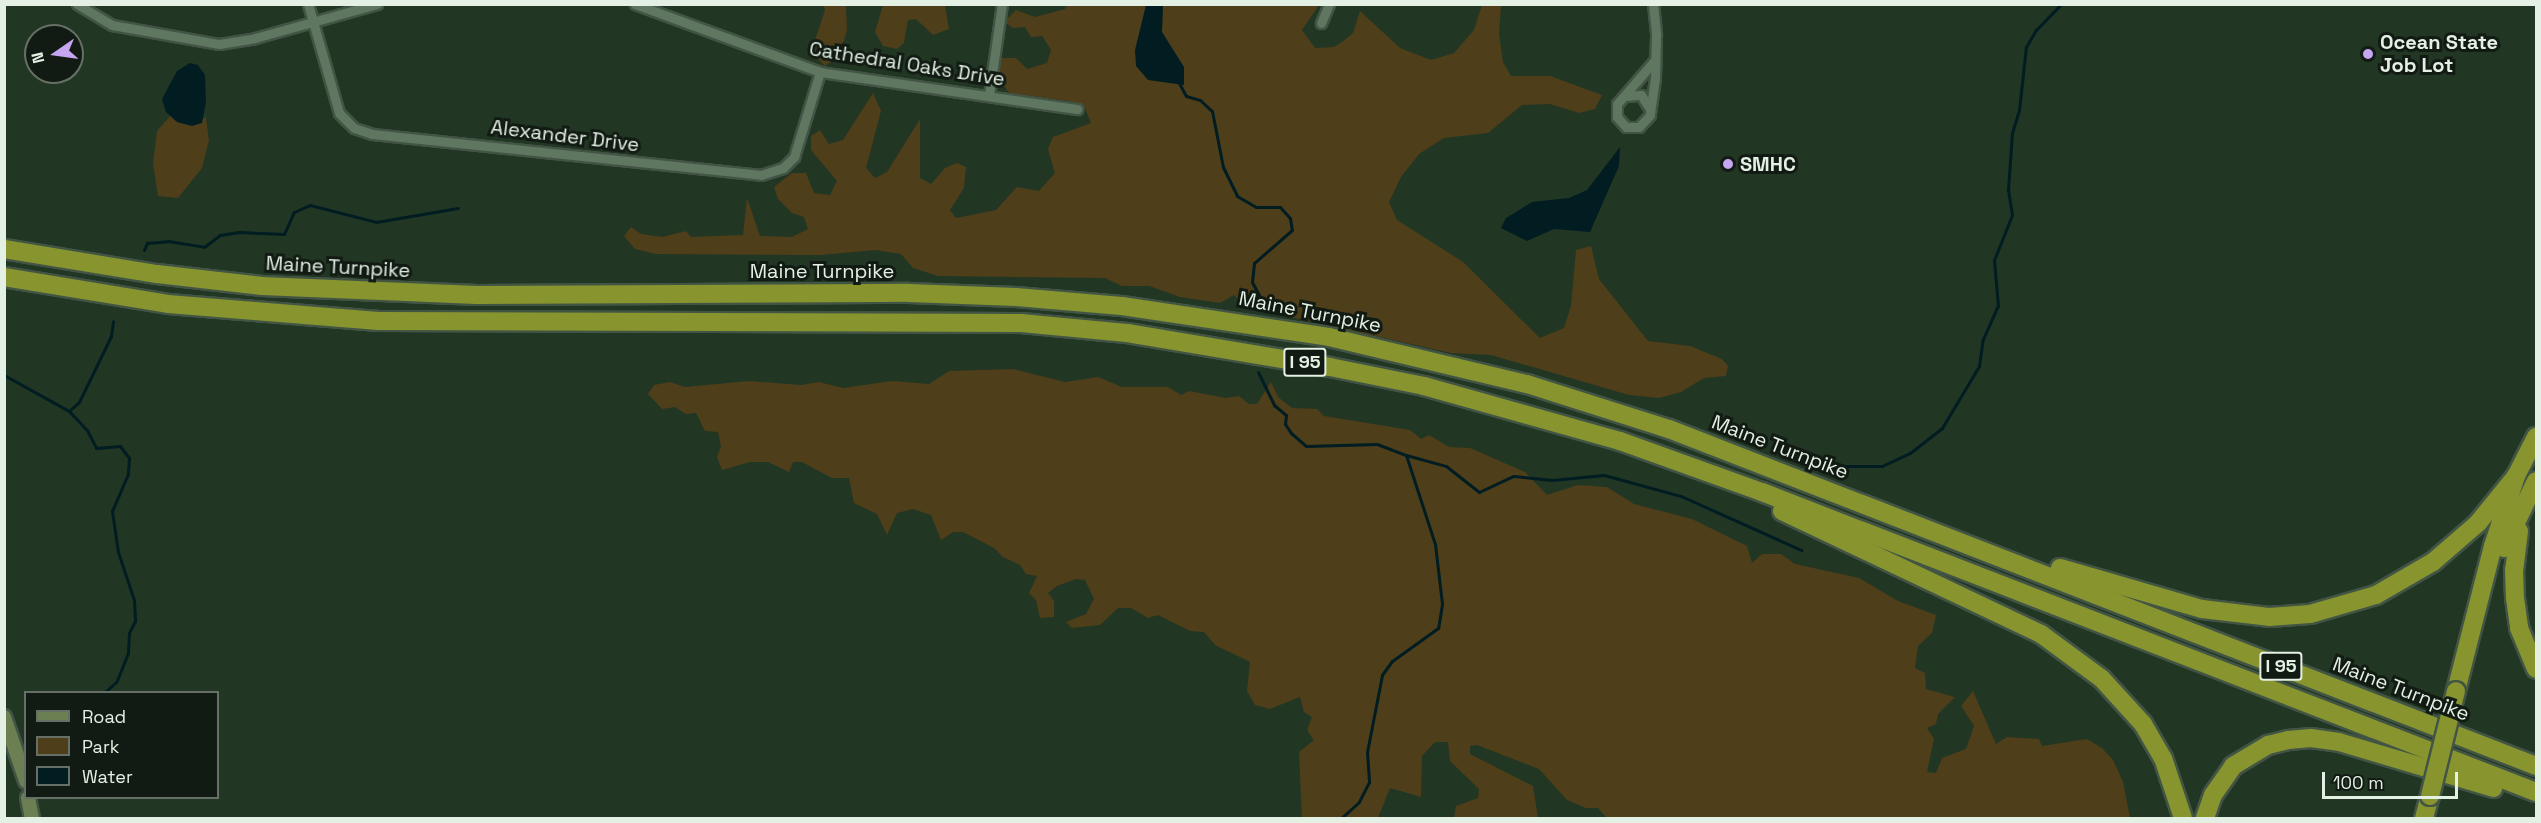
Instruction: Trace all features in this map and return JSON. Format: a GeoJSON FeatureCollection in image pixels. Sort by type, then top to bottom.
{"type":"FeatureCollection","features":[{"type":"Feature","properties":{"kind":"highway","name":"Maine Turnpike"},"geometry":{"type":"LineString","coordinates":[[4,249],[157,274],[369,293],[909,293],[1122,306],[1226,319],[1340,339],[1527,384],[1696,439],[2536,766]]}},
{"type":"Feature","properties":{"kind":"highway","name":"I 95"},"geometry":{"type":"LineString","coordinates":[[4,277],[168,304],[378,321],[915,320],[1021,323],[1127,333],[1308,363],[1435,389],[1620,441],[1762,492],[2536,792]]}},
{"type":"Feature","properties":{"kind":"highway"},"geometry":{"type":"LineString","coordinates":[[2461,693],[2493,546],[2516,476],[2536,437]]}},
{"type":"Feature","properties":{"kind":"highway"},"geometry":{"type":"LineString","coordinates":[[2025,566],[2052,565],[2202,609],[2269,617],[2310,614],[2376,595],[2433,562],[2478,522],[2516,476]]}},
{"type":"Feature","properties":{"kind":"highway"},"geometry":{"type":"LineString","coordinates":[[2424,819],[2434,797],[2496,571],[2510,531],[2535,483]]}},
{"type":"Feature","properties":{"kind":"highway"},"geometry":{"type":"LineString","coordinates":[[2535,483],[2516,542],[2514,570],[2519,628],[2536,669]]}},
{"type":"Feature","properties":{"kind":"highway"},"geometry":{"type":"LineString","coordinates":[[1762,492],[1777,509],[2041,634],[2102,679],[2143,724],[2163,758],[2183,819]]}},
{"type":"Feature","properties":{"kind":"highway"},"geometry":{"type":"LineString","coordinates":[[2205,819],[2213,795],[2234,766],[2268,745],[2311,738],[2405,760],[2536,800]]}},
{"type":"Feature","properties":{"kind":"highway"},"geometry":{"type":"LineString","coordinates":[[2433,819],[2434,797]]}},
{"type":"Feature","properties":{"kind":"street"},"geometry":{"type":"LineString","coordinates":[[77,4],[112,25],[219,44],[377,4]]}},
{"type":"Feature","properties":{"kind":"street","name":"Alexander Drive"},"geometry":{"type":"LineString","coordinates":[[308,4],[336,106],[344,119],[358,130],[739,174],[776,172],[794,157],[820,72]]}},
{"type":"Feature","properties":{"kind":"street","name":"Cathedral Oaks Drive"},"geometry":{"type":"LineString","coordinates":[[635,4],[667,9],[820,72],[989,95],[1077,110]]}},
{"type":"Feature","properties":{"kind":"street"},"geometry":{"type":"LineString","coordinates":[[989,95],[1002,4]]}},
{"type":"Feature","properties":{"kind":"street"},"geometry":{"type":"LineString","coordinates":[[1322,23],[1329,4]]}},
{"type":"Feature","properties":{"kind":"street"},"geometry":{"type":"LineString","coordinates":[[1653,4],[1655,60],[1648,120],[1636,128],[1623,125],[1616,114],[1620,99],[1647,75],[1655,60]]}},
{"type":"Feature","properties":{"kind":"street"},"geometry":{"type":"LineString","coordinates":[[1620,99],[1638,94],[1650,109]]}},
{"type":"Feature","properties":{"kind":"street"},"geometry":{"type":"LineString","coordinates":[[4,717],[24,775]]}},
{"type":"Feature","properties":{"kind":"street"},"geometry":{"type":"LineString","coordinates":[[28,799],[32,819]]}},
{"type":"Feature","properties":{"kind":"green space"},"geometry":{"type":"Polygon","coordinates":[[[1067,4],[1319,5],[1302,30],[1315,48],[1334,47],[1353,33],[1360,11],[1400,48],[1431,60],[1454,53],[1474,30],[1482,5],[1501,5],[1499,34],[1503,62],[1511,76],[1550,76],[1602,95],[1595,109],[1579,113],[1550,104],[1522,105],[1488,133],[1444,138],[1419,154],[1401,177],[1389,202],[1397,220],[1463,262],[1540,338],[1564,328],[1571,306],[1576,250],[1591,246],[1599,279],[1648,341],[1690,346],[1722,359],[1728,366],[1726,376],[1704,378],[1681,392],[1659,398],[1629,395],[1491,355],[1451,353],[1245,307],[1234,295],[1220,303],[1180,297],[1149,286],[1122,286],[1105,278],[938,276],[913,268],[901,254],[876,250],[820,255],[656,254],[635,249],[624,236],[631,227],[641,234],[662,237],[686,231],[691,237],[743,235],[747,198],[760,236],[792,237],[808,229],[804,217],[792,213],[778,199],[774,187],[792,173],[806,173],[814,193],[830,195],[837,181],[811,150],[811,136],[820,130],[829,144],[843,140],[873,93],[881,111],[866,168],[875,178],[887,172],[920,119],[920,178],[931,184],[945,168],[957,163],[966,167],[964,188],[950,210],[956,218],[996,210],[1017,187],[1039,191],[1055,173],[1048,149],[1053,137],[1091,123],[1084,106],[1069,101],[1009,93],[998,77],[1001,58],[1016,58],[1027,69],[1047,63],[1051,50],[1042,36],[1031,37],[1025,27],[1013,28],[1004,22],[1016,10],[1035,17],[1065,9],[1067,4]]]}},
{"type":"Feature","properties":{"kind":"green space"},"geometry":{"type":"Polygon","coordinates":[[[823,5],[846,5],[847,31],[838,57],[825,66],[811,52],[825,10],[823,5]]]}},
{"type":"Feature","properties":{"kind":"green space"},"geometry":{"type":"Polygon","coordinates":[[[883,5],[945,5],[949,29],[933,35],[916,19],[908,20],[904,43],[897,49],[883,46],[875,32],[883,5]]]}},
{"type":"Feature","properties":{"kind":"green space"},"geometry":{"type":"Polygon","coordinates":[[[205,112],[209,140],[202,168],[178,198],[158,196],[153,163],[157,131],[170,116],[205,118],[205,112]]]}},
{"type":"Feature","properties":{"kind":"green space"},"geometry":{"type":"Polygon","coordinates":[[[1013,369],[1065,382],[1098,377],[1122,387],[1168,387],[1181,395],[1189,391],[1226,398],[1239,396],[1249,404],[1257,404],[1271,382],[1278,397],[1292,408],[1317,409],[1324,416],[1410,430],[1421,439],[1429,435],[1449,447],[1470,448],[1525,472],[1547,495],[1578,485],[1607,487],[1634,504],[1692,519],[1747,546],[1752,563],[1762,554],[1781,554],[1795,564],[1859,578],[1898,601],[1936,615],[1932,633],[1918,646],[1915,668],[1925,673],[1926,689],[1955,697],[1938,714],[1936,724],[1927,728],[1934,739],[1927,772],[1936,773],[1942,758],[1966,749],[1974,726],[1961,706],[1973,691],[1996,744],[2007,737],[2039,739],[2042,746],[2087,739],[2102,748],[2113,760],[2123,782],[2130,818],[1607,818],[1598,808],[1586,808],[1567,800],[1539,769],[1477,745],[1470,746],[1470,754],[1533,786],[1538,818],[1454,818],[1456,806],[1478,798],[1479,789],[1450,761],[1448,742],[1435,742],[1422,756],[1421,797],[1390,788],[1378,818],[1302,818],[1299,752],[1314,740],[1307,730],[1312,717],[1304,712],[1300,697],[1270,709],[1255,705],[1247,691],[1250,662],[1215,645],[1204,632],[1190,631],[1158,615],[1148,618],[1131,608],[1118,608],[1100,625],[1072,628],[1066,622],[1086,614],[1094,599],[1085,580],[1076,579],[1057,586],[1048,593],[1054,601],[1054,617],[1040,618],[1036,600],[1029,593],[1037,576],[1026,574],[1020,565],[1003,557],[994,548],[963,532],[953,532],[941,540],[931,515],[913,509],[897,513],[887,535],[877,514],[854,503],[849,478],[832,478],[802,462],[793,462],[789,472],[768,462],[750,462],[722,470],[717,457],[721,446],[718,432],[705,431],[696,413],[686,414],[675,407],[662,409],[648,394],[654,385],[670,382],[685,387],[749,381],[801,385],[819,382],[843,388],[892,381],[929,384],[949,371],[1013,369]]]}},
{"type":"Feature","properties":{"kind":"water"},"geometry":{"type":"Polygon","coordinates":[[[1146,5],[1163,5],[1162,32],[1184,67],[1184,85],[1148,80],[1136,66],[1135,50],[1146,5]]]}},
{"type":"Feature","properties":{"kind":"water"},"geometry":{"type":"Polygon","coordinates":[[[190,63],[198,65],[205,75],[206,102],[202,123],[192,126],[177,122],[166,112],[162,99],[177,71],[190,63]]]}},
{"type":"Feature","properties":{"kind":"water"},"geometry":{"type":"Polygon","coordinates":[[[1620,147],[1619,166],[1590,232],[1554,229],[1527,241],[1501,228],[1506,218],[1532,202],[1569,198],[1587,190],[1620,147]]]}},
{"type":"Feature","properties":{"kind":"waterway"},"geometry":{"type":"LineString","coordinates":[[1837,466],[1882,466],[1910,453],[1942,428],[1979,366],[1983,339],[1998,306],[1994,260],[2012,215],[2008,190],[2012,133],[2019,110],[2026,47],[2036,30],[2061,4]]}},
{"type":"Feature","properties":{"kind":"waterway"},"geometry":{"type":"LineString","coordinates":[[1178,81],[1186,96],[1200,100],[1212,111],[1223,167],[1237,196],[1256,207],[1280,207],[1290,218],[1292,230],[1254,263],[1252,282],[1267,310]]}},
{"type":"Feature","properties":{"kind":"waterway"},"geometry":{"type":"LineString","coordinates":[[144,250],[147,243],[168,241],[204,247],[220,235],[239,232],[284,234],[294,212],[310,205],[376,222],[458,208]]}},
{"type":"Feature","properties":{"kind":"waterway"},"geometry":{"type":"LineString","coordinates":[[4,375],[69,411],[79,402],[111,336],[113,321]]}},
{"type":"Feature","properties":{"kind":"waterway"},"geometry":{"type":"LineString","coordinates":[[1258,372],[1274,405],[1286,415],[1285,424],[1291,433],[1306,446],[1377,444],[1406,455],[1435,544],[1442,604],[1438,628],[1392,661],[1382,675],[1367,752],[1369,782],[1359,802],[1341,818]]}},
{"type":"Feature","properties":{"kind":"waterway"},"geometry":{"type":"LineString","coordinates":[[69,411],[87,430],[96,448],[120,446],[129,458],[128,474],[112,511],[118,552],[134,600],[135,621],[129,633],[128,653],[116,682],[106,691]]}},
{"type":"Feature","properties":{"kind":"waterway"},"geometry":{"type":"LineString","coordinates":[[1406,455],[1446,466],[1479,492],[1514,476],[1552,480],[1604,475],[1681,496],[1801,550]]}},
{"type":"Feature","properties":{"kind":"place","name":"Ocean State Job Lot"},"geometry":{"type":"Point","coordinates":[2368,54]}},
{"type":"Feature","properties":{"kind":"place","name":"SMHC"},"geometry":{"type":"Point","coordinates":[1728,164]}}]}
